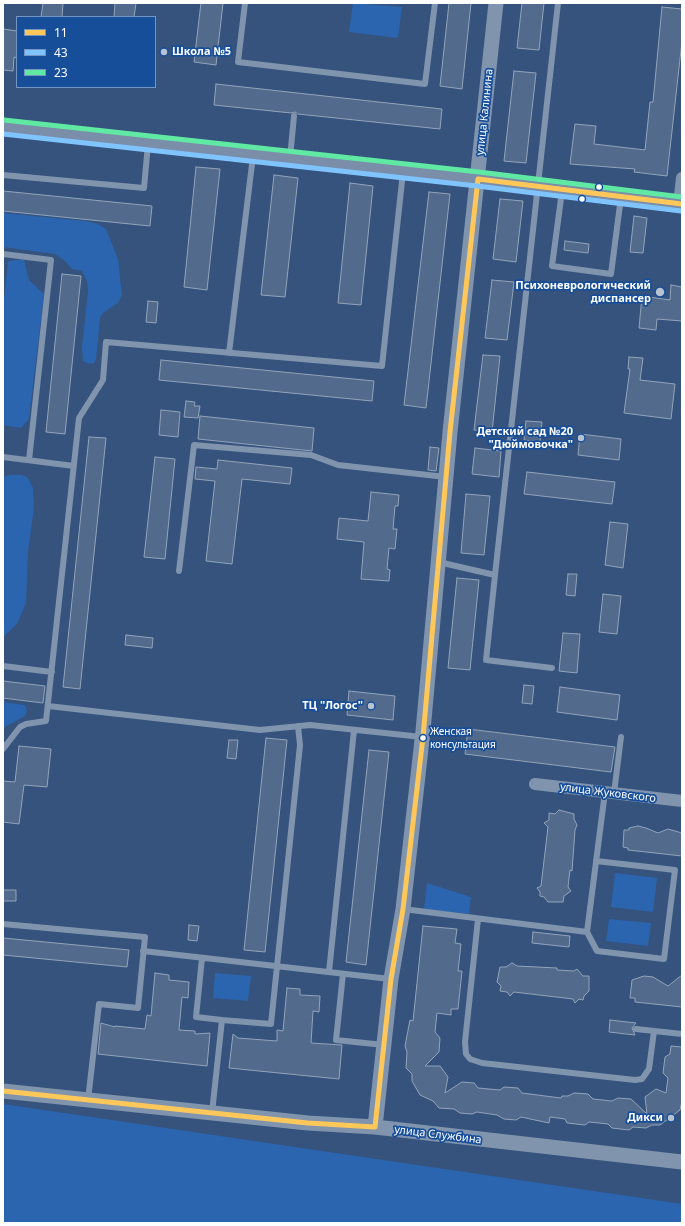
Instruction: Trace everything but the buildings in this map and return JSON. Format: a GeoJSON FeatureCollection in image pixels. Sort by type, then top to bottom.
{"type":"FeatureCollection","features":[{"type":"Feature","properties":{"kind":"main road"},"geometry":{"type":"LineString","coordinates":[[3,127],[478,179],[681,204]]}},
{"type":"Feature","properties":{"kind":"street","name":"улица Калинина"},"geometry":{"type":"LineString","coordinates":[[375,1127],[391,979],[403,909],[423,737],[440,560],[450,432],[496,3]]}},
{"type":"Feature","properties":{"kind":"street"},"geometry":{"type":"LineString","coordinates":[[681,204],[682,178]]}},
{"type":"Feature","properties":{"kind":"street","name":"улица Жуковского"},"geometry":{"type":"LineString","coordinates":[[535,784],[682,801]]}},
{"type":"Feature","properties":{"kind":"street","name":"улица Службина"},"geometry":{"type":"LineString","coordinates":[[3,1091],[308,1123],[375,1127],[682,1162]]}},
{"type":"Feature","properties":{"kind":"lane"},"geometry":{"type":"LineString","coordinates":[[245,3],[238,62],[425,84],[435,3]]}},
{"type":"Feature","properties":{"kind":"lane"},"geometry":{"type":"LineString","coordinates":[[552,668],[486,660],[558,3]]}},
{"type":"Feature","properties":{"kind":"lane"},"geometry":{"type":"LineString","coordinates":[[290,158],[294,116]]}},
{"type":"Feature","properties":{"kind":"lane"},"geometry":{"type":"LineString","coordinates":[[3,175],[144,188],[148,142]]}},
{"type":"Feature","properties":{"kind":"lane"},"geometry":{"type":"LineString","coordinates":[[229,353],[253,154]]}},
{"type":"Feature","properties":{"kind":"lane"},"geometry":{"type":"LineString","coordinates":[[3,749],[20,727],[26,724],[46,721],[79,418],[102,380],[106,342],[382,366],[404,171]]}},
{"type":"Feature","properties":{"kind":"lane"},"geometry":{"type":"LineString","coordinates":[[562,190],[552,266],[611,274],[621,197]]}},
{"type":"Feature","properties":{"kind":"lane"},"geometry":{"type":"LineString","coordinates":[[3,254],[51,260],[29,460]]}},
{"type":"Feature","properties":{"kind":"lane"},"geometry":{"type":"LineString","coordinates":[[179,571],[194,445],[311,454],[338,465],[447,477]]}},
{"type":"Feature","properties":{"kind":"lane"},"geometry":{"type":"LineString","coordinates":[[3,457],[74,466]]}},
{"type":"Feature","properties":{"kind":"lane"},"geometry":{"type":"LineString","coordinates":[[440,560],[447,564],[495,575]]}},
{"type":"Feature","properties":{"kind":"lane"},"geometry":{"type":"LineString","coordinates":[[3,666],[52,672]]}},
{"type":"Feature","properties":{"kind":"lane"},"geometry":{"type":"LineString","coordinates":[[48,706],[260,730],[310,725],[423,737]]}},
{"type":"Feature","properties":{"kind":"lane"},"geometry":{"type":"LineString","coordinates":[[202,958],[196,1017],[271,1024],[300,745],[298,726]]}},
{"type":"Feature","properties":{"kind":"lane"},"geometry":{"type":"LineString","coordinates":[[329,972],[354,730]]}},
{"type":"Feature","properties":{"kind":"lane"},"geometry":{"type":"LineString","coordinates":[[596,861],[675,870],[664,959],[597,951],[587,932],[596,861],[621,737]]}},
{"type":"Feature","properties":{"kind":"lane"},"geometry":{"type":"LineString","coordinates":[[403,909],[587,932]]}},
{"type":"Feature","properties":{"kind":"lane"},"geometry":{"type":"LineString","coordinates":[[478,919],[465,1042],[466,1054],[470,1059],[482,1063],[635,1080],[642,1079],[649,1068],[654,1031]]}},
{"type":"Feature","properties":{"kind":"lane"},"geometry":{"type":"LineString","coordinates":[[3,924],[145,937],[138,1008],[99,1004],[88,1100]]}},
{"type":"Feature","properties":{"kind":"lane"},"geometry":{"type":"LineString","coordinates":[[143,951],[391,979]]}},
{"type":"Feature","properties":{"kind":"lane"},"geometry":{"type":"LineString","coordinates":[[343,974],[336,1040],[384,1045]]}},
{"type":"Feature","properties":{"kind":"lane"},"geometry":{"type":"LineString","coordinates":[[212,1113],[222,1020]]}},
{"type":"Feature","properties":{"kind":"lane"},"geometry":{"type":"LineString","coordinates":[[636,1030],[682,1034]]}},
{"type":"Feature","properties":{"kind":"shaded area"},"geometry":{"type":"Polygon","coordinates":[[[353,3],[402,7],[398,38],[349,32],[353,3]]]}},
{"type":"Feature","properties":{"kind":"shaded area"},"geometry":{"type":"Polygon","coordinates":[[[3,213],[86,221],[98,224],[106,229],[118,259],[122,295],[118,303],[103,313],[100,318],[96,360],[94,363],[89,364],[83,361],[82,347],[88,291],[87,281],[82,271],[72,269],[65,261],[55,254],[3,247],[3,213]]]}},
{"type":"Feature","properties":{"kind":"shaded area"},"geometry":{"type":"Polygon","coordinates":[[[24,259],[29,280],[44,294],[29,419],[21,428],[3,425],[3,310],[8,261],[24,259]]]}},
{"type":"Feature","properties":{"kind":"shaded area"},"geometry":{"type":"Polygon","coordinates":[[[10,475],[22,475],[28,478],[33,488],[34,508],[28,551],[26,603],[17,624],[3,637],[3,477],[10,475]]]}},
{"type":"Feature","properties":{"kind":"shaded area"},"geometry":{"type":"Polygon","coordinates":[[[3,702],[25,705],[27,711],[25,716],[3,728],[3,702]]]}},
{"type":"Feature","properties":{"kind":"shaded area"},"geometry":{"type":"Polygon","coordinates":[[[615,873],[657,878],[653,912],[611,907],[615,873]]]}},
{"type":"Feature","properties":{"kind":"shaded area"},"geometry":{"type":"Polygon","coordinates":[[[427,883],[471,897],[469,914],[424,909],[427,883]]]}},
{"type":"Feature","properties":{"kind":"shaded area"},"geometry":{"type":"Polygon","coordinates":[[[609,919],[651,923],[648,946],[606,941],[609,919]]]}},
{"type":"Feature","properties":{"kind":"shaded area"},"geometry":{"type":"Polygon","coordinates":[[[215,973],[251,976],[248,1001],[213,998],[215,973]]]}},
{"type":"Feature","properties":{"kind":"shaded area"},"geometry":{"type":"Polygon","coordinates":[[[3,1104],[682,1204],[682,1223],[3,1223],[3,1104]]]}},
{"type":"Feature","properties":{"kind":"transit line","name":"23"},"geometry":{"type":"LineString","coordinates":[[4,120],[479,172],[682,197]]}},
{"type":"Feature","properties":{"kind":"transit line","name":"43"},"geometry":{"type":"LineString","coordinates":[[3,134],[477,186],[681,211]]}},
{"type":"Feature","properties":{"kind":"transit line","name":"11"},"geometry":{"type":"LineString","coordinates":[[478,179],[682,204]]}},
{"type":"Feature","properties":{"kind":"transit line","name":"11"},"geometry":{"type":"LineString","coordinates":[[375,1127],[391,979],[403,909],[423,737],[450,432],[478,179]]}},
{"type":"Feature","properties":{"kind":"transit line","name":"11"},"geometry":{"type":"LineString","coordinates":[[3,1091],[308,1123],[375,1127]]}},
{"type":"Feature","properties":{"kind":"place","name":"Школа №5"},"geometry":{"type":"Point","coordinates":[164,52]}},
{"type":"Feature","properties":{"kind":"place","name":"Психоневрологический диспансер"},"geometry":{"type":"Point","coordinates":[660,292]}},
{"type":"Feature","properties":{"kind":"place","name":"Детский сад №20 \"Дюймовочка\""},"geometry":{"type":"Point","coordinates":[581,438]}},
{"type":"Feature","properties":{"kind":"place","name":"ТЦ \"Логос\""},"geometry":{"type":"Point","coordinates":[371,706]}},
{"type":"Feature","properties":{"kind":"place","name":"Женская консультация"},"geometry":{"type":"Point","coordinates":[423,738]}},
{"type":"Feature","properties":{"kind":"place","name":"Дикси"},"geometry":{"type":"Point","coordinates":[671,1118]}}]}
